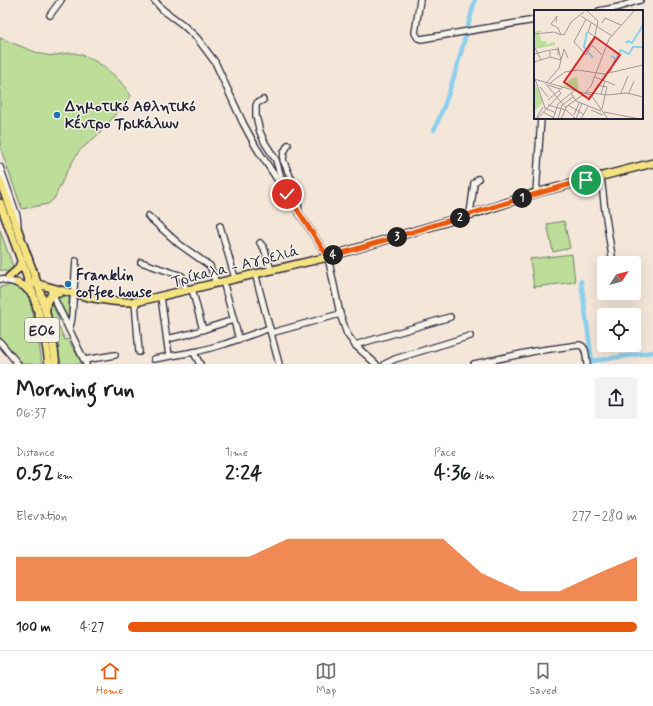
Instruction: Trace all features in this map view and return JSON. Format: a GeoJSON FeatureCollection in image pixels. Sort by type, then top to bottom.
{"type":"FeatureCollection","features":[{"type":"Feature","properties":{"kind":"main road","name":"Τρίκαλα - Αγρελιά"},"geometry":{"type":"LineString","coordinates":[[34,285],[115,302],[135,302],[161,297],[255,273],[328,257],[536,193],[653,163]]}},
{"type":"Feature","properties":{"kind":"main road","name":"ΕΟ6"},"geometry":{"type":"LineString","coordinates":[[0,181],[18,229],[34,285],[33,296],[44,337],[49,364]]}},
{"type":"Feature","properties":{"kind":"main road","name":"ΕΟ6"},"geometry":{"type":"LineString","coordinates":[[0,203],[22,260],[46,313],[52,335],[56,364]]}},
{"type":"Feature","properties":{"kind":"main road"},"geometry":{"type":"LineString","coordinates":[[9,277],[18,269],[22,260]]}},
{"type":"Feature","properties":{"kind":"main road"},"geometry":{"type":"LineString","coordinates":[[16,283],[28,289],[33,296]]}},
{"type":"Feature","properties":{"kind":"main road","name":"Τρίκαλα - Αγρελιά"},"geometry":{"type":"LineString","coordinates":[[34,285],[54,293],[74,294]]}},
{"type":"Feature","properties":{"kind":"main road"},"geometry":{"type":"LineString","coordinates":[[46,313],[47,302],[54,293]]}},
{"type":"Feature","properties":{"kind":"street"},"geometry":{"type":"LineString","coordinates":[[50,15],[61,0]]}},
{"type":"Feature","properties":{"kind":"street"},"geometry":{"type":"LineString","coordinates":[[154,0],[163,10],[197,38],[212,56],[222,74],[239,115],[252,139],[328,257],[340,314],[347,334],[355,345],[376,364]]}},
{"type":"Feature","properties":{"kind":"street"},"geometry":{"type":"LineString","coordinates":[[420,0],[415,33],[418,38],[421,39],[534,20]]}},
{"type":"Feature","properties":{"kind":"street"},"geometry":{"type":"LineString","coordinates":[[604,10],[620,7],[640,0]]}},
{"type":"Feature","properties":{"kind":"street"},"geometry":{"type":"LineString","coordinates":[[263,100],[258,102],[256,106],[258,128],[263,140],[276,160],[287,194]]}},
{"type":"Feature","properties":{"kind":"street"},"geometry":{"type":"LineString","coordinates":[[536,193],[541,119]]}},
{"type":"Feature","properties":{"kind":"street"},"geometry":{"type":"LineString","coordinates":[[288,145],[284,152],[283,160],[297,192],[299,213]]}},
{"type":"Feature","properties":{"kind":"street"},"geometry":{"type":"LineString","coordinates":[[0,167],[17,216],[18,229]]}},
{"type":"Feature","properties":{"kind":"street"},"geometry":{"type":"LineString","coordinates":[[602,176],[612,256]]}},
{"type":"Feature","properties":{"kind":"street"},"geometry":{"type":"LineString","coordinates":[[470,214],[474,183],[478,179]]}},
{"type":"Feature","properties":{"kind":"street"},"geometry":{"type":"LineString","coordinates":[[148,216],[179,244],[210,266],[220,282],[239,339]]}},
{"type":"Feature","properties":{"kind":"street"},"geometry":{"type":"LineString","coordinates":[[220,226],[235,278]]}},
{"type":"Feature","properties":{"kind":"street"},"geometry":{"type":"LineString","coordinates":[[260,243],[264,248],[270,270]]}},
{"type":"Feature","properties":{"kind":"street"},"geometry":{"type":"LineString","coordinates":[[69,329],[71,324],[76,261]]}},
{"type":"Feature","properties":{"kind":"street"},"geometry":{"type":"LineString","coordinates":[[141,262],[182,276],[189,290],[203,330]]}},
{"type":"Feature","properties":{"kind":"street"},"geometry":{"type":"LineString","coordinates":[[255,273],[279,364]]}},
{"type":"Feature","properties":{"kind":"street"},"geometry":{"type":"LineString","coordinates":[[0,275],[34,285]]}},
{"type":"Feature","properties":{"kind":"street"},"geometry":{"type":"LineString","coordinates":[[0,279],[34,285]]}},
{"type":"Feature","properties":{"kind":"street"},"geometry":{"type":"LineString","coordinates":[[54,293],[85,362],[115,355]]}},
{"type":"Feature","properties":{"kind":"street"},"geometry":{"type":"LineString","coordinates":[[161,297],[169,356]]}},
{"type":"Feature","properties":{"kind":"street"},"geometry":{"type":"LineString","coordinates":[[135,302],[139,352]]}},
{"type":"Feature","properties":{"kind":"street"},"geometry":{"type":"LineString","coordinates":[[154,359],[194,353],[239,339],[340,314]]}},
{"type":"Feature","properties":{"kind":"street"},"geometry":{"type":"LineString","coordinates":[[355,345],[450,317]]}},
{"type":"Feature","properties":{"kind":"street"},"geometry":{"type":"LineString","coordinates":[[167,339],[203,330],[233,320]]}},
{"type":"Feature","properties":{"kind":"street"},"geometry":{"type":"LineString","coordinates":[[385,364],[395,359],[470,336]]}},
{"type":"Feature","properties":{"kind":"street"},"geometry":{"type":"LineString","coordinates":[[0,342],[18,364]]}},
{"type":"Feature","properties":{"kind":"street"},"geometry":{"type":"LineString","coordinates":[[474,364],[535,351],[582,345],[587,364]]}},
{"type":"Feature","properties":{"kind":"street"},"geometry":{"type":"LineString","coordinates":[[194,353],[200,364]]}},
{"type":"Feature","properties":{"kind":"green space","name":"Δημοτικό Αθλητικό Κέντρο Τρικάλων"},"geometry":{"type":"Polygon","coordinates":[[[0,38],[41,54],[53,55],[74,53],[82,55],[99,63],[107,69],[121,82],[131,96],[99,134],[79,151],[67,171],[54,199],[48,204],[22,209],[0,147],[0,38]]]}},
{"type":"Feature","properties":{"kind":"green space"},"geometry":{"type":"Polygon","coordinates":[[[564,221],[570,248],[553,252],[547,224],[564,221]]]}},
{"type":"Feature","properties":{"kind":"green space"},"geometry":{"type":"Polygon","coordinates":[[[0,230],[14,269],[9,272],[0,270],[0,230]]]}},
{"type":"Feature","properties":{"kind":"green space"},"geometry":{"type":"Polygon","coordinates":[[[572,254],[575,282],[534,287],[530,259],[572,254]]]}},
{"type":"Feature","properties":{"kind":"green space"},"geometry":{"type":"Polygon","coordinates":[[[17,284],[28,295],[37,330],[42,364],[19,364],[0,340],[0,287],[17,284]]]}},
{"type":"Feature","properties":{"kind":"green space"},"geometry":{"type":"Polygon","coordinates":[[[57,294],[69,295],[69,314],[67,317],[56,296],[57,294]]]}},
{"type":"Feature","properties":{"kind":"green space"},"geometry":{"type":"Polygon","coordinates":[[[51,301],[59,320],[57,323],[65,340],[68,339],[82,364],[58,364],[47,302],[51,301]]]}},
{"type":"Feature","properties":{"kind":"waterway"},"geometry":{"type":"LineString","coordinates":[[434,130],[447,99],[475,0]]}},
{"type":"Feature","properties":{"kind":"waterway"},"geometry":{"type":"LineString","coordinates":[[581,281],[592,361],[653,352]]}},
{"type":"Feature","properties":{"kind":"place","name":"Δημοτικό Αθλητικό Κέντρο Τρικάλων"},"geometry":{"type":"Point","coordinates":[57,115]}},
{"type":"Feature","properties":{"kind":"place","name":"Franklin coffee house"},"geometry":{"type":"Point","coordinates":[68,284]}},
{"type":"Feature","properties":{"kind":"route"},"geometry":{"type":"LineString","coordinates":[[287,194],[328,257],[482,211],[536,193],[586,180]]}}]}
